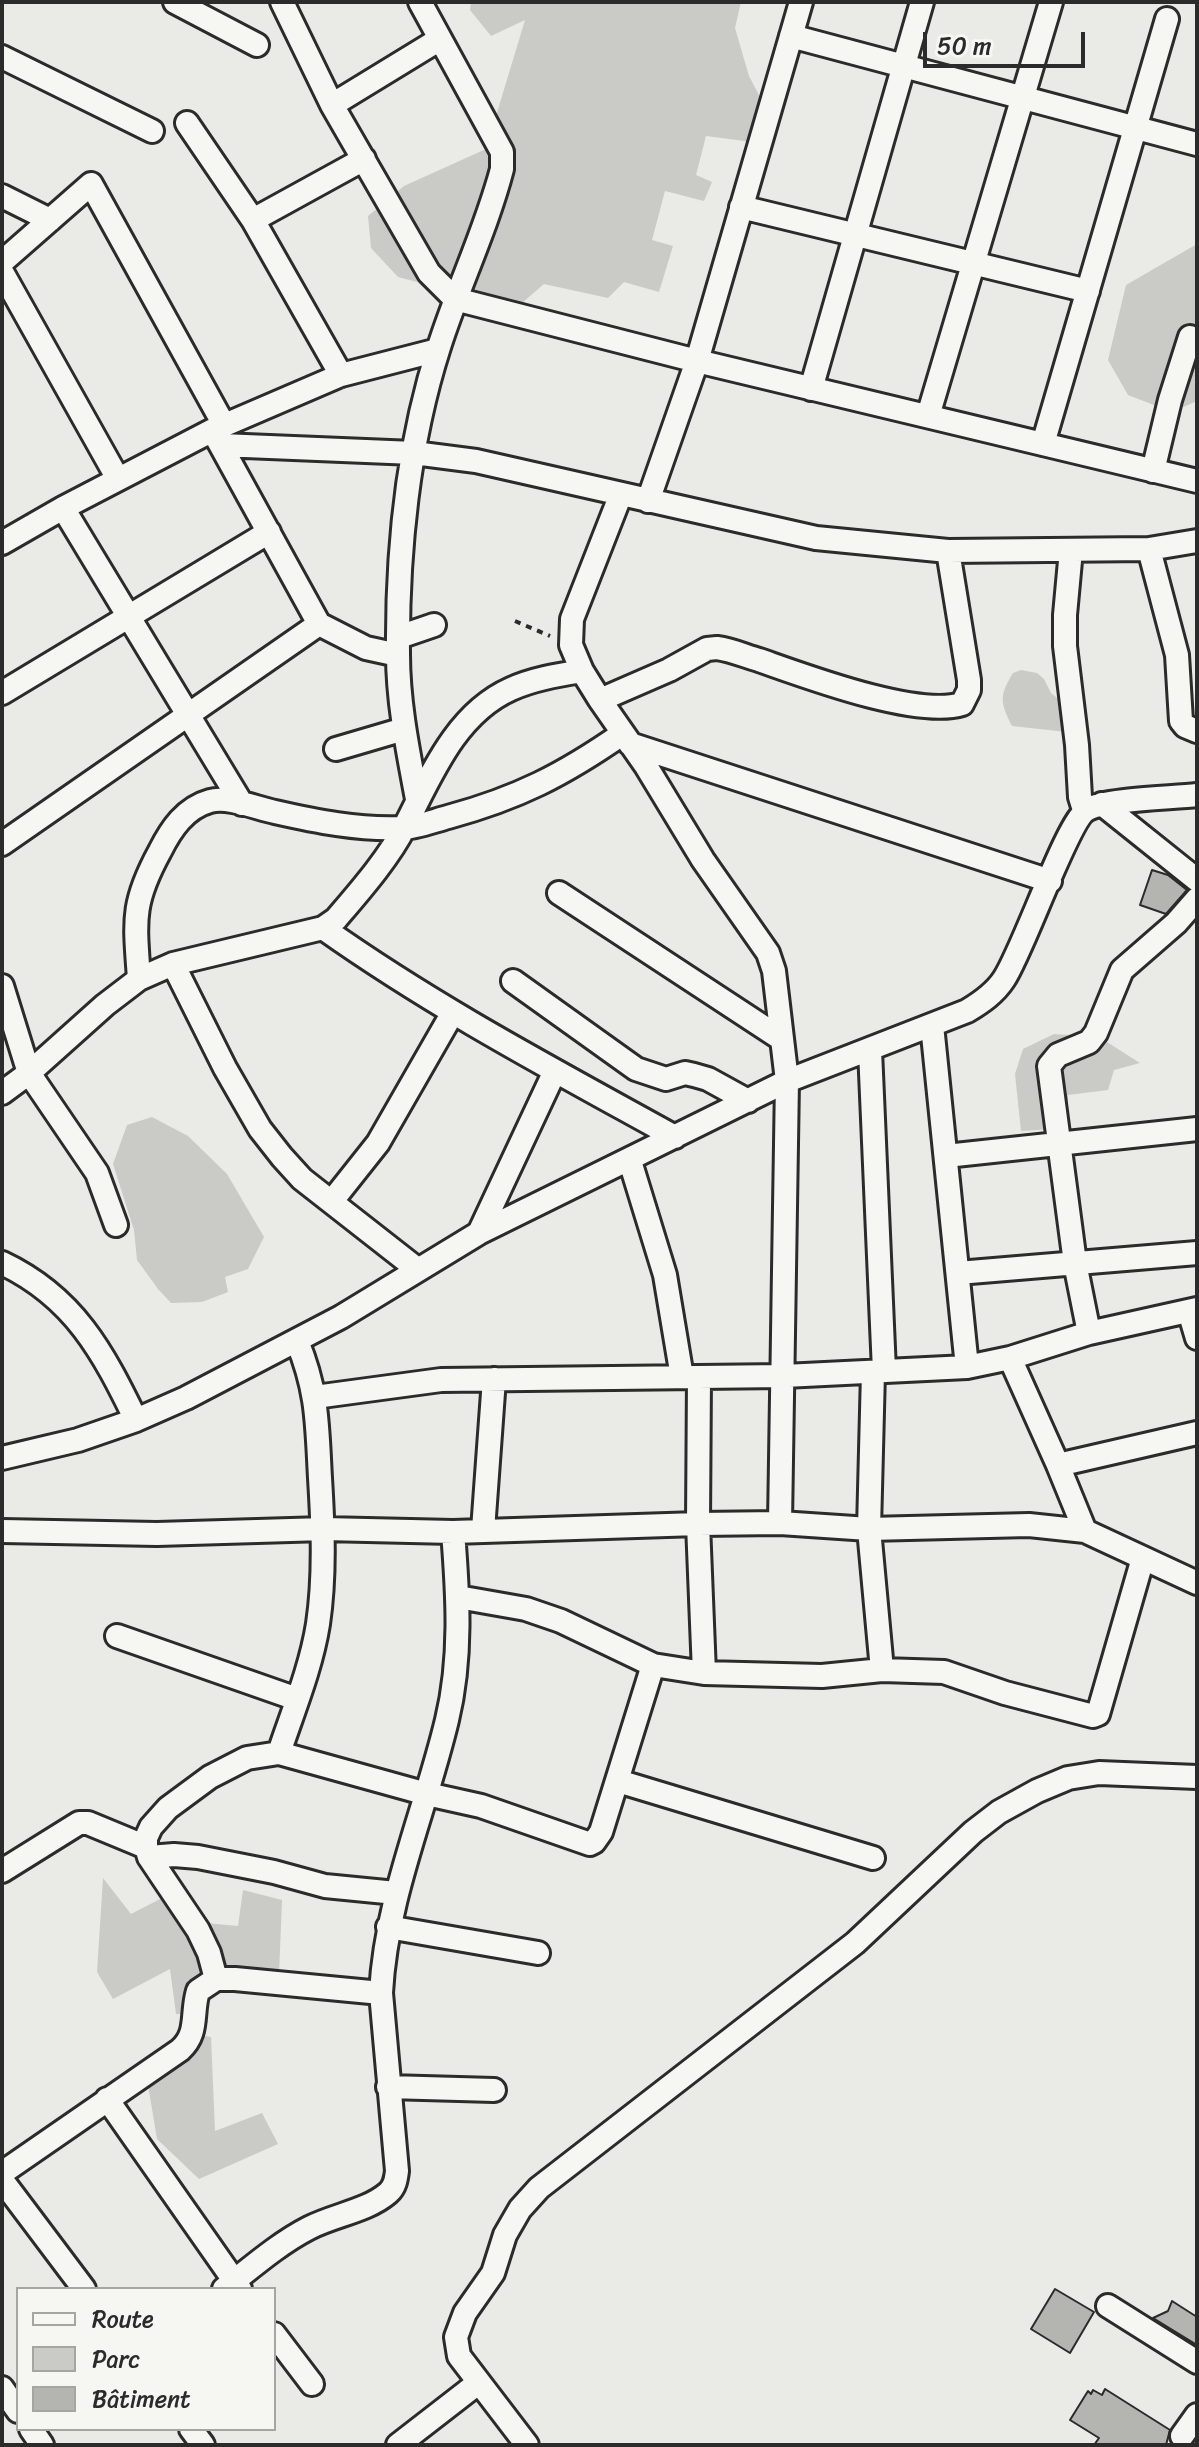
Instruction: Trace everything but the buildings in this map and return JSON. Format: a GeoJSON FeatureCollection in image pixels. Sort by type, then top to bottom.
{"type":"FeatureCollection","features":[{"type":"Feature","properties":{"kind":"street"},"geometry":{"type":"LineString","coordinates":[[175,2],[257,45]]}},
{"type":"Feature","properties":{"kind":"street"},"geometry":{"type":"LineString","coordinates":[[282,2],[332,105],[429,273],[455,299],[811,389],[1197,481]]}},
{"type":"Feature","properties":{"kind":"street"},"geometry":{"type":"LineString","coordinates":[[417,799],[404,729],[398,646],[401,557],[414,453],[438,350],[502,169],[502,152],[420,2]]}},
{"type":"Feature","properties":{"kind":"street"},"geometry":{"type":"LineString","coordinates":[[648,501],[697,361],[801,2]]}},
{"type":"Feature","properties":{"kind":"street"},"geometry":{"type":"LineString","coordinates":[[811,389],[922,2]]}},
{"type":"Feature","properties":{"kind":"street"},"geometry":{"type":"LineString","coordinates":[[928,416],[1051,2]]}},
{"type":"Feature","properties":{"kind":"street"},"geometry":{"type":"LineString","coordinates":[[1043,444],[1167,19]]}},
{"type":"Feature","properties":{"kind":"street"},"geometry":{"type":"LineString","coordinates":[[791,36],[1197,144]]}},
{"type":"Feature","properties":{"kind":"street"},"geometry":{"type":"LineString","coordinates":[[332,105],[440,39]]}},
{"type":"Feature","properties":{"kind":"street"},"geometry":{"type":"LineString","coordinates":[[2,57],[152,131]]}},
{"type":"Feature","properties":{"kind":"street"},"geometry":{"type":"LineString","coordinates":[[187,123],[253,220],[341,375]]}},
{"type":"Feature","properties":{"kind":"street"},"geometry":{"type":"LineString","coordinates":[[253,220],[364,159]]}},
{"type":"Feature","properties":{"kind":"street"},"geometry":{"type":"LineString","coordinates":[[2,262],[91,184],[319,624],[366,648],[398,646],[434,625]]}},
{"type":"Feature","properties":{"kind":"street"},"geometry":{"type":"LineString","coordinates":[[2,196],[50,220]]}},
{"type":"Feature","properties":{"kind":"street"},"geometry":{"type":"LineString","coordinates":[[741,207],[1088,291]]}},
{"type":"Feature","properties":{"kind":"street"},"geometry":{"type":"LineString","coordinates":[[2,272],[118,479]]}},
{"type":"Feature","properties":{"kind":"street"},"geometry":{"type":"LineString","coordinates":[[1153,471],[1170,400],[1190,337]]}},
{"type":"Feature","properties":{"kind":"street"},"geometry":{"type":"LineString","coordinates":[[4,537],[118,479],[341,375],[438,350]]}},
{"type":"Feature","properties":{"kind":"street"},"geometry":{"type":"LineString","coordinates":[[219,433],[476,461],[816,538],[948,551],[1149,549],[1197,541]]}},
{"type":"Feature","properties":{"kind":"street"},"geometry":{"type":"LineString","coordinates":[[621,494],[572,619],[571,645],[600,700],[703,860],[768,953],[774,971],[787,1081],[780,1523]]}},
{"type":"Feature","properties":{"kind":"street"},"geometry":{"type":"LineString","coordinates":[[63,508],[242,804]]}},
{"type":"Feature","properties":{"kind":"street"},"geometry":{"type":"LineString","coordinates":[[2,693],[269,532]]}},
{"type":"Feature","properties":{"kind":"street"},"geometry":{"type":"LineString","coordinates":[[1149,549],[1177,655],[1181,721],[1197,731]]}},
{"type":"Feature","properties":{"kind":"street"},"geometry":{"type":"LineString","coordinates":[[1071,550],[1065,646],[1080,797],[1197,880]]}},
{"type":"Feature","properties":{"kind":"street"},"geometry":{"type":"LineString","coordinates":[[600,700],[669,670],[707,649],[717,648],[917,705],[952,707],[962,704],[969,690],[969,680],[948,551]]}},
{"type":"Feature","properties":{"kind":"street"},"geometry":{"type":"LineString","coordinates":[[2,844],[319,624]]}},
{"type":"Feature","properties":{"kind":"street"},"geometry":{"type":"LineString","coordinates":[[2,1093],[139,979],[173,964],[323,928],[336,919],[404,828],[417,799],[456,735],[486,705],[509,689],[542,678],[582,671]]}},
{"type":"Feature","properties":{"kind":"street"},"geometry":{"type":"LineString","coordinates":[[336,749],[404,729]]}},
{"type":"Feature","properties":{"kind":"street"},"geometry":{"type":"LineString","coordinates":[[139,979],[135,909],[143,882],[169,834],[183,816],[196,807],[213,800],[315,821],[404,828],[490,805],[532,789],[626,739],[1050,881]]}},
{"type":"Feature","properties":{"kind":"street"},"geometry":{"type":"LineString","coordinates":[[2,1458],[78,1440],[186,1398],[297,1341],[479,1233],[787,1081],[967,1011],[986,999],[1003,980],[1020,952],[1069,833],[1093,807],[1197,795]]}},
{"type":"Feature","properties":{"kind":"street"},"geometry":{"type":"LineString","coordinates":[[559,893],[780,1038]]}},
{"type":"Feature","properties":{"kind":"street"},"geometry":{"type":"LineString","coordinates":[[1089,1333],[1075,1263],[1049,1066],[1058,1055],[1089,1042],[1096,1033],[1122,970],[1176,923],[1197,899]]}},
{"type":"Feature","properties":{"kind":"street"},"geometry":{"type":"LineString","coordinates":[[323,928],[452,1014],[675,1137]]}},
{"type":"Feature","properties":{"kind":"street"},"geometry":{"type":"LineString","coordinates":[[173,964],[225,1068],[260,1129],[302,1179],[417,1269]]}},
{"type":"Feature","properties":{"kind":"street"},"geometry":{"type":"LineString","coordinates":[[513,981],[636,1069],[666,1079],[685,1073],[694,1075],[708,1079],[748,1101]]}},
{"type":"Feature","properties":{"kind":"street"},"geometry":{"type":"LineString","coordinates":[[2,986],[29,1073],[97,1173],[116,1225]]}},
{"type":"Feature","properties":{"kind":"street"},"geometry":{"type":"LineString","coordinates":[[332,1201],[378,1143],[452,1014]]}},
{"type":"Feature","properties":{"kind":"street"},"geometry":{"type":"LineString","coordinates":[[932,1025],[967,1367]]}},
{"type":"Feature","properties":{"kind":"street"},"geometry":{"type":"LineString","coordinates":[[870,1050],[878,1371],[869,1529],[882,1670]]}},
{"type":"Feature","properties":{"kind":"street"},"geometry":{"type":"LineString","coordinates":[[479,1233],[555,1071]]}},
{"type":"Feature","properties":{"kind":"street"},"geometry":{"type":"LineString","coordinates":[[946,1156],[1197,1129]]}},
{"type":"Feature","properties":{"kind":"street"},"geometry":{"type":"LineString","coordinates":[[630,1161],[665,1275],[690,1377],[704,1673]]}},
{"type":"Feature","properties":{"kind":"street"},"geometry":{"type":"LineString","coordinates":[[958,1273],[1197,1253]]}},
{"type":"Feature","properties":{"kind":"street"},"geometry":{"type":"LineString","coordinates":[[2,1263],[62,1302],[104,1355],[136,1420]]}},
{"type":"Feature","properties":{"kind":"street"},"geometry":{"type":"LineString","coordinates":[[315,1397],[441,1380],[784,1376],[967,1367],[1010,1358],[1089,1333],[1193,1310],[1197,1338]]}},
{"type":"Feature","properties":{"kind":"street"},"geometry":{"type":"LineString","coordinates":[[279,1753],[317,1627],[324,1529],[315,1397],[297,1341]]}},
{"type":"Feature","properties":{"kind":"street"},"geometry":{"type":"LineString","coordinates":[[1010,1358],[1085,1531]]}},
{"type":"Feature","properties":{"kind":"street"},"geometry":{"type":"LineString","coordinates":[[483,1530],[494,1379]]}},
{"type":"Feature","properties":{"kind":"street"},"geometry":{"type":"LineString","coordinates":[[1058,1465],[1197,1433]]}},
{"type":"Feature","properties":{"kind":"street"},"geometry":{"type":"LineString","coordinates":[[2,1531],[157,1534],[324,1529],[453,1532],[780,1523],[869,1529],[1029,1525],[1085,1531],[1197,1583]]}},
{"type":"Feature","properties":{"kind":"street"},"geometry":{"type":"LineString","coordinates":[[107,2099],[232,2286],[286,2241],[310,2227],[379,2199],[392,2189],[397,2171],[381,1993],[388,1927],[396,1893],[427,1794],[453,1689],[457,1660],[458,1597],[453,1532]]}},
{"type":"Feature","properties":{"kind":"street"},"geometry":{"type":"LineString","coordinates":[[458,1597],[507,1604],[561,1621],[653,1665],[704,1673],[822,1676],[882,1670],[944,1672],[1088,1715],[1098,1714],[1143,1558]]}},
{"type":"Feature","properties":{"kind":"street"},"geometry":{"type":"LineString","coordinates":[[117,1636],[297,1699]]}},
{"type":"Feature","properties":{"kind":"street"},"geometry":{"type":"LineString","coordinates":[[216,1979],[198,1930],[147,1852],[151,1827],[168,1808],[210,1777],[247,1758],[279,1753],[481,1806],[585,1845],[598,1837],[653,1665]]}},
{"type":"Feature","properties":{"kind":"street"},"geometry":{"type":"LineString","coordinates":[[527,2445],[459,2356],[456,2337],[465,2313],[493,2273],[505,2235],[520,2209],[539,2188],[855,1943],[973,1832],[999,1812],[1068,1778],[1099,1773],[1197,1777]]}},
{"type":"Feature","properties":{"kind":"street"},"geometry":{"type":"LineString","coordinates":[[618,1781],[873,1858]]}},
{"type":"Feature","properties":{"kind":"street"},"geometry":{"type":"LineString","coordinates":[[2,1871],[79,1823],[88,1823],[147,1852],[198,1857],[325,1886],[396,1893]]}},
{"type":"Feature","properties":{"kind":"street"},"geometry":{"type":"LineString","coordinates":[[388,1927],[538,1953]]}},
{"type":"Feature","properties":{"kind":"street"},"geometry":{"type":"LineString","coordinates":[[2,2173],[189,2042],[198,1991],[216,1979],[381,1993]]}},
{"type":"Feature","properties":{"kind":"street"},"geometry":{"type":"LineString","coordinates":[[388,2087],[494,2090]]}},
{"type":"Feature","properties":{"kind":"street"},"geometry":{"type":"LineString","coordinates":[[2,2180],[82,2287]]}},
{"type":"Feature","properties":{"kind":"street"},"geometry":{"type":"LineString","coordinates":[[1108,2306],[1197,2362]]}},
{"type":"Feature","properties":{"kind":"street"},"geometry":{"type":"LineString","coordinates":[[276,2337],[312,2384]]}},
{"type":"Feature","properties":{"kind":"street"},"geometry":{"type":"LineString","coordinates":[[398,2445],[478,2383]]}},
{"type":"Feature","properties":{"kind":"street"},"geometry":{"type":"LineString","coordinates":[[2,2388],[16,2408]]}},
{"type":"Feature","properties":{"kind":"street"},"geometry":{"type":"LineString","coordinates":[[1182,2436],[1197,2415]]}},
{"type":"Feature","properties":{"kind":"path"},"geometry":{"type":"LineString","coordinates":[[515,621],[571,645]]}},
{"type":"Feature","properties":{"kind":"green space"},"geometry":{"type":"Polygon","coordinates":[[[471,2],[741,2],[735,28],[749,76],[761,99],[752,142],[706,136],[696,175],[712,182],[704,201],[665,191],[652,240],[673,246],[659,292],[624,282],[608,298],[544,284],[522,303],[482,299],[398,277],[371,248],[368,216],[404,186],[486,149],[525,20],[491,36],[470,10],[471,2]]]}},
{"type":"Feature","properties":{"kind":"green space"},"geometry":{"type":"Polygon","coordinates":[[[1197,244],[1197,401],[1172,412],[1128,395],[1108,360],[1126,285],[1197,244]]]}},
{"type":"Feature","properties":{"kind":"green space"},"geometry":{"type":"Polygon","coordinates":[[[1021,670],[1037,673],[1044,679],[1051,693],[1067,706],[1076,733],[1012,726],[1003,705],[1003,694],[1013,673],[1021,670]]]}},
{"type":"Feature","properties":{"kind":"green space"},"geometry":{"type":"Polygon","coordinates":[[[1054,1034],[1099,1037],[1140,1063],[1114,1070],[1108,1090],[1068,1095],[1068,1128],[1021,1131],[1015,1074],[1023,1049],[1054,1034]]]}},
{"type":"Feature","properties":{"kind":"green space"},"geometry":{"type":"Polygon","coordinates":[[[152,1117],[188,1136],[227,1174],[264,1237],[248,1269],[225,1277],[228,1292],[202,1302],[171,1303],[137,1260],[134,1230],[113,1164],[127,1125],[152,1117]]]}},
{"type":"Feature","properties":{"kind":"green space"},"geometry":{"type":"Polygon","coordinates":[[[103,1878],[131,1914],[168,1895],[206,1923],[238,1926],[243,1890],[282,1900],[279,1975],[200,1991],[191,2014],[176,2014],[170,1969],[113,1999],[97,1972],[103,1878]]]}},
{"type":"Feature","properties":{"kind":"green space"},"geometry":{"type":"Polygon","coordinates":[[[193,2034],[211,2037],[215,2131],[262,2113],[278,2144],[199,2179],[157,2139],[145,2067],[193,2034]]]}}]}
